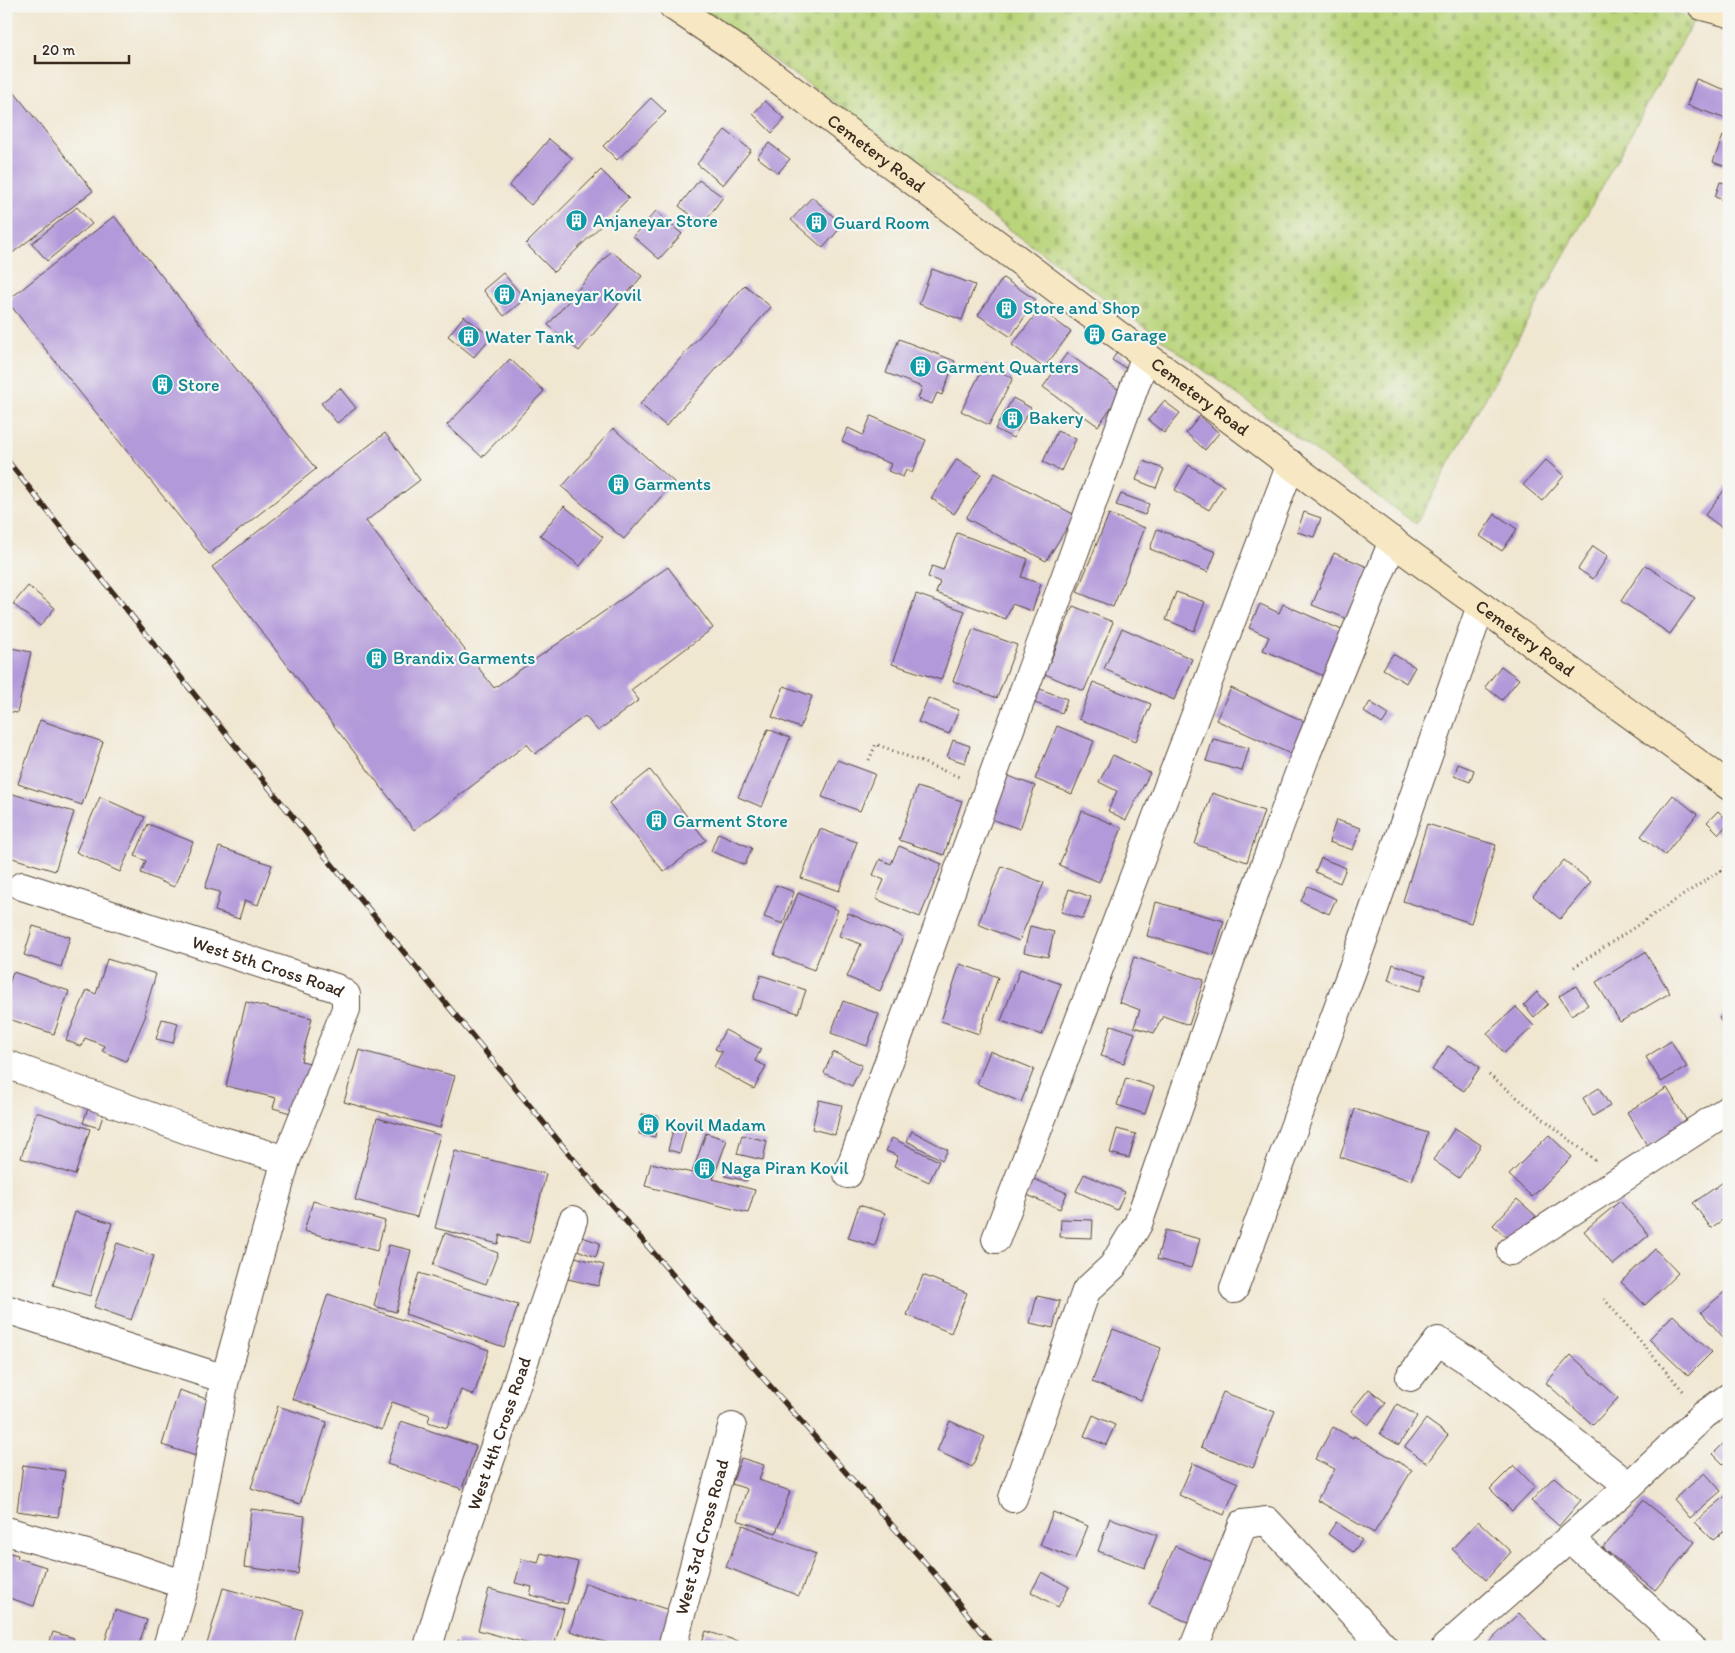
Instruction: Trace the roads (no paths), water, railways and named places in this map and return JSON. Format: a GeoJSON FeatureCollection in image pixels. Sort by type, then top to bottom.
{"type":"FeatureCollection","features":[{"type":"Feature","properties":{"kind":"main road","name":"Cemetery Road"},"geometry":{"type":"LineString","coordinates":[[673,6],[747,56],[1393,541],[1729,786]]}},
{"type":"Feature","properties":{"kind":"main road"},"geometry":{"type":"LineString","coordinates":[[1702,6],[1729,13]]}},
{"type":"Feature","properties":{"kind":"street"},"geometry":{"type":"LineString","coordinates":[[848,1174],[1146,355]]}},
{"type":"Feature","properties":{"kind":"street"},"geometry":{"type":"LineString","coordinates":[[996,1240],[1291,464]]}},
{"type":"Feature","properties":{"kind":"street"},"geometry":{"type":"LineString","coordinates":[[1013,1498],[1086,1290],[1113,1266],[1138,1224],[1244,919],[1307,752],[1393,541]]}},
{"type":"Feature","properties":{"kind":"street"},"geometry":{"type":"LineString","coordinates":[[1234,1289],[1353,968],[1481,606]]}},
{"type":"Feature","properties":{"kind":"street","name":"West 5th Cross Road"},"geometry":{"type":"LineString","coordinates":[[22,886],[336,988],[346,995],[346,1010],[286,1160]]}},
{"type":"Feature","properties":{"kind":"street"},"geometry":{"type":"LineString","coordinates":[[6,1064],[193,1132],[286,1160],[225,1380],[185,1585],[167,1647]]}},
{"type":"Feature","properties":{"kind":"street"},"geometry":{"type":"LineString","coordinates":[[1511,1251],[1729,1109]]}},
{"type":"Feature","properties":{"kind":"street","name":"West 4th Cross Road"},"geometry":{"type":"LineString","coordinates":[[428,1647],[441,1602],[573,1220]]}},
{"type":"Feature","properties":{"kind":"street"},"geometry":{"type":"LineString","coordinates":[[6,1308],[225,1380]]}},
{"type":"Feature","properties":{"kind":"street"},"geometry":{"type":"LineString","coordinates":[[1410,1377],[1438,1341],[1487,1373],[1628,1486]]}},
{"type":"Feature","properties":{"kind":"street"},"geometry":{"type":"LineString","coordinates":[[1446,1647],[1570,1539],[1704,1415],[1729,1397]]}},
{"type":"Feature","properties":{"kind":"street","name":"West 3rd Cross Road"},"geometry":{"type":"LineString","coordinates":[[672,1647],[732,1427]]}},
{"type":"Feature","properties":{"kind":"street"},"geometry":{"type":"LineString","coordinates":[[1194,1647],[1243,1524],[1266,1520],[1384,1647]]}},
{"type":"Feature","properties":{"kind":"street"},"geometry":{"type":"LineString","coordinates":[[6,1531],[132,1567],[185,1585]]}},
{"type":"Feature","properties":{"kind":"street"},"geometry":{"type":"LineString","coordinates":[[1570,1539],[1691,1647]]}},
{"type":"Feature","properties":{"kind":"railway"},"geometry":{"type":"LineString","coordinates":[[6,459],[271,790],[602,1194],[940,1580],[993,1647]]}},
{"type":"Feature","properties":{"kind":"place","name":"Anjaneyar Store"},"geometry":{"type":"Point","coordinates":[577,221]}},
{"type":"Feature","properties":{"kind":"place","name":"Guard Room"},"geometry":{"type":"Point","coordinates":[817,223]}},
{"type":"Feature","properties":{"kind":"place","name":"Anjaneyar Kovil"},"geometry":{"type":"Point","coordinates":[504,295]}},
{"type":"Feature","properties":{"kind":"place","name":"Store and Shop"},"geometry":{"type":"Point","coordinates":[1007,308]}},
{"type":"Feature","properties":{"kind":"place","name":"Garage"},"geometry":{"type":"Point","coordinates":[1095,335]}},
{"type":"Feature","properties":{"kind":"place","name":"Water Tank"},"geometry":{"type":"Point","coordinates":[469,337]}},
{"type":"Feature","properties":{"kind":"place","name":"Garment Quarters"},"geometry":{"type":"Point","coordinates":[920,367]}},
{"type":"Feature","properties":{"kind":"place","name":"Store"},"geometry":{"type":"Point","coordinates":[162,385]}},
{"type":"Feature","properties":{"kind":"place","name":"Bakery"},"geometry":{"type":"Point","coordinates":[1013,418]}},
{"type":"Feature","properties":{"kind":"place","name":"Garments"},"geometry":{"type":"Point","coordinates":[618,484]}},
{"type":"Feature","properties":{"kind":"place","name":"Brandix Garments"},"geometry":{"type":"Point","coordinates":[377,658]}},
{"type":"Feature","properties":{"kind":"place","name":"Garment Store"},"geometry":{"type":"Point","coordinates":[657,821]}},
{"type":"Feature","properties":{"kind":"place","name":"Kovil Madam"},"geometry":{"type":"Point","coordinates":[649,1125]}},
{"type":"Feature","properties":{"kind":"place","name":"Naga Piran Kovil"},"geometry":{"type":"Point","coordinates":[705,1168]}}]}
